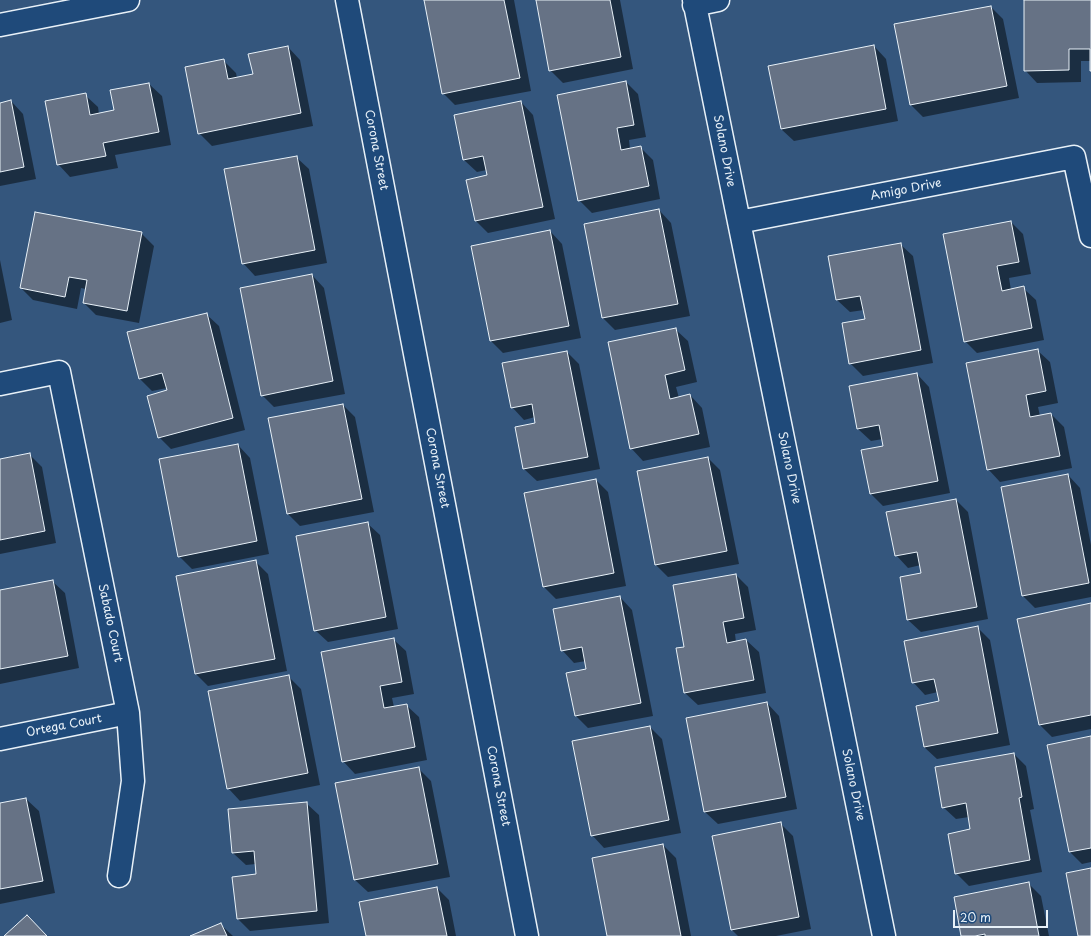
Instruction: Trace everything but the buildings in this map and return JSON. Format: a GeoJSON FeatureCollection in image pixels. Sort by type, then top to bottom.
{"type":"FeatureCollection","features":[{"type":"Feature","properties":{"kind":"street"},"geometry":{"type":"LineString","coordinates":[[0,25],[128,0]]}},
{"type":"Feature","properties":{"kind":"street","name":"Corona Street"},"geometry":{"type":"LineString","coordinates":[[347,0],[527,936]]}},
{"type":"Feature","properties":{"kind":"street"},"geometry":{"type":"LineString","coordinates":[[694,2],[718,0]]}},
{"type":"Feature","properties":{"kind":"street","name":"Solano Drive"},"geometry":{"type":"LineString","coordinates":[[694,2],[884,936]]}},
{"type":"Feature","properties":{"kind":"street","name":"Amigo Drive"},"geometry":{"type":"LineString","coordinates":[[738,222],[1074,157],[1091,236]]}},
{"type":"Feature","properties":{"kind":"street","name":"Sabado Court"},"geometry":{"type":"LineString","coordinates":[[0,384],[59,372],[128,713],[133,781],[119,876]]}},
{"type":"Feature","properties":{"kind":"street","name":"Ortega Court"},"geometry":{"type":"LineString","coordinates":[[0,739],[128,713]]}}]}
